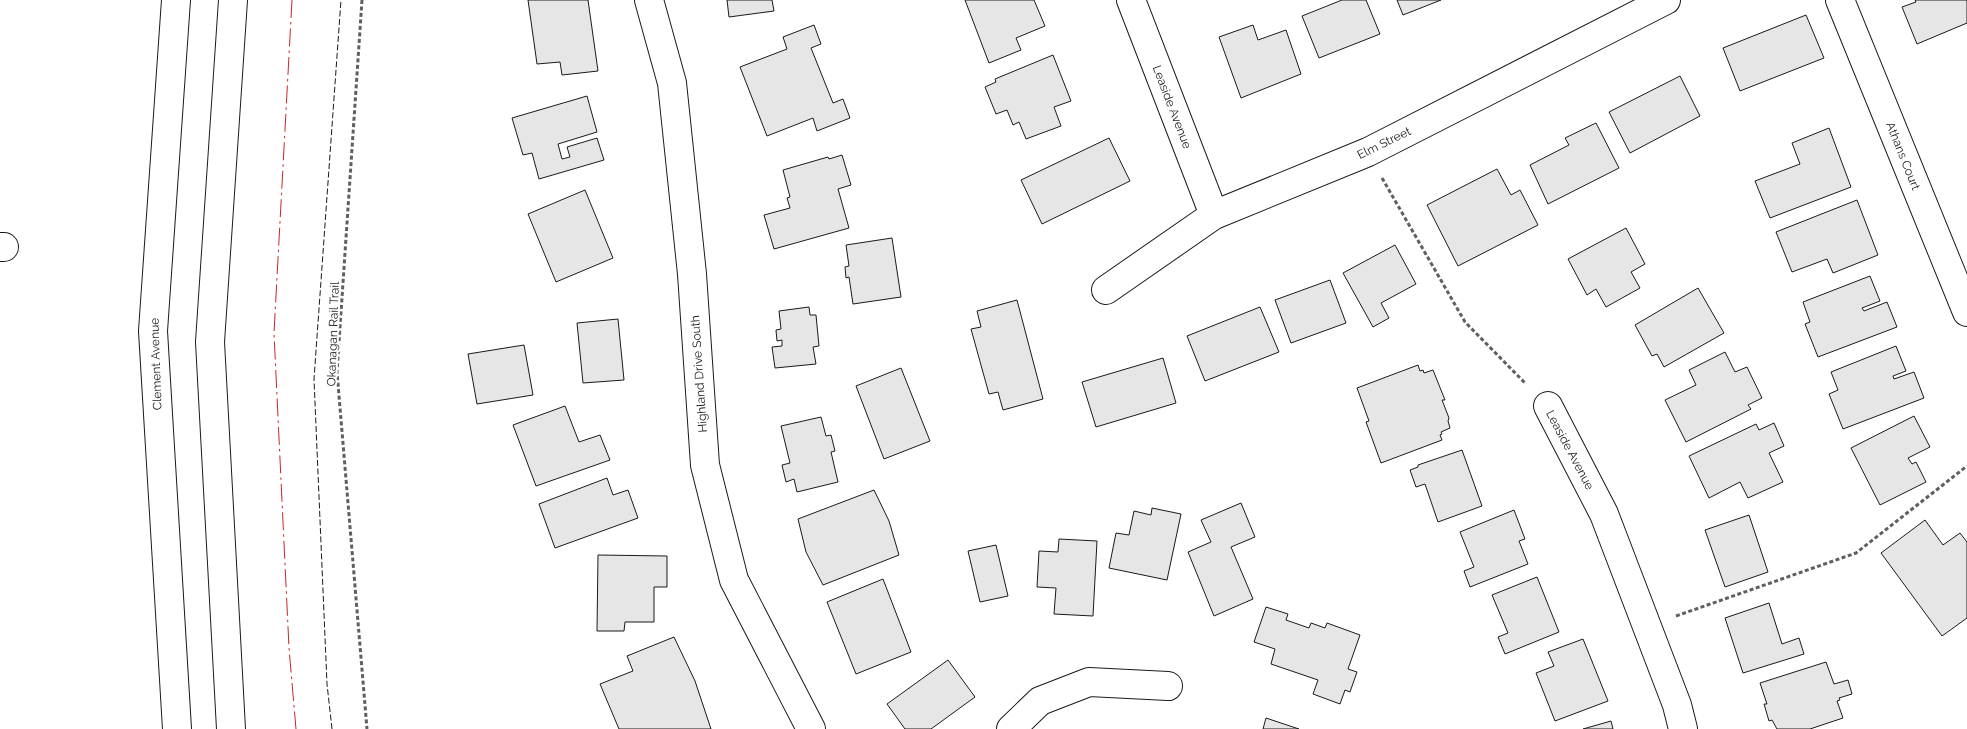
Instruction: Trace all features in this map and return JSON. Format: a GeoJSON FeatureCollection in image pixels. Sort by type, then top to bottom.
{"type":"FeatureCollection","features":[{"type":"Feature","properties":{"kind":"street","name":"Clement Avenue"},"geometry":{"type":"LineString","coordinates":[[176,0],[153,331],[177,729]]}},
{"type":"Feature","properties":{"kind":"street"},"geometry":{"type":"LineString","coordinates":[[231,729],[210,342],[232,0]]}},
{"type":"Feature","properties":{"kind":"street","name":"Highland Drive South"},"geometry":{"type":"LineString","coordinates":[[649,0],[672,83],[692,274],[704,465],[734,580],[811,729]]}},
{"type":"Feature","properties":{"kind":"street","name":"Leaside Avenue"},"geometry":{"type":"LineString","coordinates":[[1131,0],[1214,214]]}},
{"type":"Feature","properties":{"kind":"street","name":"Elm Street"},"geometry":{"type":"LineString","coordinates":[[1106,290],[1214,214],[1368,152],[1666,0]]}},
{"type":"Feature","properties":{"kind":"street","name":"Athans Court"},"geometry":{"type":"LineString","coordinates":[[1840,0],[1967,312]]}},
{"type":"Feature","properties":{"kind":"street","name":"Leaside Avenue"},"geometry":{"type":"LineString","coordinates":[[1548,406],[1604,514],[1677,705],[1683,729]]}},
{"type":"Feature","properties":{"kind":"street"},"geometry":{"type":"LineString","coordinates":[[1011,729],[1040,701],[1089,682],[1168,686]]}},
{"type":"Feature","properties":{"kind":"path","name":"Okanagan Rail Trail"},"geometry":{"type":"LineString","coordinates":[[362,0],[337,372],[367,729]]}},
{"type":"Feature","properties":{"kind":"path","name":"Leaside Avenue"},"geometry":{"type":"LineString","coordinates":[[1368,152],[1465,322],[1548,406]]}},
{"type":"Feature","properties":{"kind":"path"},"geometry":{"type":"LineString","coordinates":[[1647,626],[1856,553],[1967,466]]}},
{"type":"Feature","properties":{"kind":"building"},"geometry":{"type":"Polygon","coordinates":[[[528,0],[588,0],[598,71],[562,75],[560,62],[537,64],[528,0]]]}},
{"type":"Feature","properties":{"kind":"building"},"geometry":{"type":"Polygon","coordinates":[[[727,0],[772,0],[774,11],[729,17],[727,0]]]}},
{"type":"Feature","properties":{"kind":"building"},"geometry":{"type":"Polygon","coordinates":[[[965,0],[1034,0],[1045,26],[1016,38],[1021,50],[989,63],[965,0]]]}},
{"type":"Feature","properties":{"kind":"building"},"geometry":{"type":"Polygon","coordinates":[[[1342,0],[1366,0],[1380,34],[1319,58],[1302,16],[1342,0]]]}},
{"type":"Feature","properties":{"kind":"building"},"geometry":{"type":"Polygon","coordinates":[[[1397,0],[1441,0],[1403,15],[1397,0]]]}},
{"type":"Feature","properties":{"kind":"building"},"geometry":{"type":"Polygon","coordinates":[[[1915,0],[1967,0],[1967,23],[1917,44],[1902,7],[1916,2],[1915,0]]]}},
{"type":"Feature","properties":{"kind":"building"},"geometry":{"type":"Polygon","coordinates":[[[1806,15],[1824,58],[1740,91],[1723,48],[1806,15]]]}},
{"type":"Feature","properties":{"kind":"building"},"geometry":{"type":"Polygon","coordinates":[[[814,25],[821,44],[811,48],[833,103],[843,99],[850,118],[817,131],[813,118],[767,136],[740,67],[787,49],[783,37],[814,25]]]}},
{"type":"Feature","properties":{"kind":"building"},"geometry":{"type":"Polygon","coordinates":[[[1253,25],[1258,40],[1286,30],[1301,74],[1241,98],[1219,37],[1253,25]]]}},
{"type":"Feature","properties":{"kind":"building"},"geometry":{"type":"Polygon","coordinates":[[[1053,55],[1071,101],[1054,107],[1061,126],[1026,139],[1019,122],[1013,125],[1007,110],[996,114],[985,87],[996,82],[995,79],[1053,55]]]}},
{"type":"Feature","properties":{"kind":"building"},"geometry":{"type":"Polygon","coordinates":[[[1680,76],[1700,116],[1630,153],[1609,112],[1680,76]]]}},
{"type":"Feature","properties":{"kind":"building"},"geometry":{"type":"Polygon","coordinates":[[[587,96],[597,132],[558,144],[562,159],[570,157],[567,147],[597,138],[604,160],[539,179],[532,153],[523,155],[512,118],[587,96]]]}},
{"type":"Feature","properties":{"kind":"building"},"geometry":{"type":"Polygon","coordinates":[[[1596,123],[1619,168],[1548,204],[1530,165],[1569,145],[1565,138],[1596,123]]]}},
{"type":"Feature","properties":{"kind":"building"},"geometry":{"type":"Polygon","coordinates":[[[1829,128],[1851,187],[1770,218],[1755,181],[1800,164],[1792,143],[1829,128]]]}},
{"type":"Feature","properties":{"kind":"building"},"geometry":{"type":"Polygon","coordinates":[[[1109,138],[1130,181],[1042,224],[1021,180],[1109,138]]]}},
{"type":"Feature","properties":{"kind":"building"},"geometry":{"type":"Polygon","coordinates":[[[842,155],[851,185],[838,189],[849,228],[774,249],[764,215],[790,208],[787,198],[790,197],[783,170],[828,157],[829,159],[842,155]]]}},
{"type":"Feature","properties":{"kind":"building"},"geometry":{"type":"Polygon","coordinates":[[[1497,169],[1511,195],[1520,190],[1538,225],[1458,266],[1427,205],[1497,169]]]}},
{"type":"Feature","properties":{"kind":"building"},"geometry":{"type":"Polygon","coordinates":[[[585,190],[613,258],[556,282],[528,214],[585,190]]]}},
{"type":"Feature","properties":{"kind":"building"},"geometry":{"type":"Polygon","coordinates":[[[1857,200],[1878,255],[1833,273],[1827,259],[1792,272],[1776,232],[1857,200]]]}},
{"type":"Feature","properties":{"kind":"building"},"geometry":{"type":"Polygon","coordinates":[[[1626,228],[1645,264],[1631,272],[1640,288],[1606,307],[1596,289],[1587,295],[1568,259],[1626,228]]]}},
{"type":"Feature","properties":{"kind":"building"},"geometry":{"type":"Polygon","coordinates":[[[892,238],[901,297],[853,304],[849,277],[846,278],[845,267],[849,266],[846,245],[892,238]]]}},
{"type":"Feature","properties":{"kind":"building"},"geometry":{"type":"Polygon","coordinates":[[[1395,245],[1416,284],[1381,303],[1389,318],[1373,327],[1343,273],[1395,245]]]}},
{"type":"Feature","properties":{"kind":"building"},"geometry":{"type":"Polygon","coordinates":[[[1870,276],[1880,301],[1862,308],[1864,311],[1887,302],[1897,327],[1818,357],[1805,324],[1810,322],[1803,302],[1870,276]]]}},
{"type":"Feature","properties":{"kind":"building"},"geometry":{"type":"Polygon","coordinates":[[[1330,280],[1346,323],[1291,343],[1275,300],[1330,280]]]}},
{"type":"Feature","properties":{"kind":"building"},"geometry":{"type":"Polygon","coordinates":[[[1698,288],[1724,333],[1664,367],[1657,354],[1652,356],[1635,325],[1698,288]]]}},
{"type":"Feature","properties":{"kind":"building"},"geometry":{"type":"Polygon","coordinates":[[[1017,300],[1043,399],[1003,410],[998,392],[989,394],[971,329],[981,327],[977,311],[1017,300]]]}},
{"type":"Feature","properties":{"kind":"building"},"geometry":{"type":"Polygon","coordinates":[[[809,307],[810,315],[816,315],[819,346],[813,347],[816,364],[775,368],[772,347],[782,346],[782,340],[777,341],[776,330],[781,329],[779,311],[809,307]]]}},
{"type":"Feature","properties":{"kind":"building"},"geometry":{"type":"Polygon","coordinates":[[[1260,307],[1279,352],[1205,381],[1187,336],[1260,307]]]}},
{"type":"Feature","properties":{"kind":"building"},"geometry":{"type":"Polygon","coordinates":[[[618,319],[624,380],[583,383],[577,323],[618,319]]]}},
{"type":"Feature","properties":{"kind":"building"},"geometry":{"type":"Polygon","coordinates":[[[524,345],[533,395],[477,404],[468,354],[524,345]]]}},
{"type":"Feature","properties":{"kind":"building"},"geometry":{"type":"Polygon","coordinates":[[[1896,346],[1906,371],[1893,376],[1894,379],[1914,372],[1924,398],[1843,429],[1829,394],[1838,390],[1831,372],[1896,346]]]}},
{"type":"Feature","properties":{"kind":"building"},"geometry":{"type":"Polygon","coordinates":[[[1725,352],[1735,372],[1747,367],[1762,398],[1748,405],[1751,409],[1686,442],[1665,400],[1696,385],[1689,370],[1725,352]]]}},
{"type":"Feature","properties":{"kind":"building"},"geometry":{"type":"Polygon","coordinates":[[[1163,358],[1176,403],[1096,427],[1082,382],[1163,358]]]}},
{"type":"Feature","properties":{"kind":"building"},"geometry":{"type":"Polygon","coordinates":[[[1418,365],[1420,371],[1423,370],[1424,373],[1433,370],[1445,400],[1442,400],[1449,418],[1450,428],[1441,432],[1442,440],[1381,463],[1366,422],[1369,421],[1357,388],[1418,365]]]}},
{"type":"Feature","properties":{"kind":"building"},"geometry":{"type":"Polygon","coordinates":[[[901,368],[930,441],[884,459],[856,386],[901,368]]]}},
{"type":"Feature","properties":{"kind":"building"},"geometry":{"type":"Polygon","coordinates":[[[565,406],[579,442],[600,435],[610,460],[536,486],[513,425],[565,406]]]}},
{"type":"Feature","properties":{"kind":"building"},"geometry":{"type":"Polygon","coordinates":[[[1914,416],[1930,447],[1908,458],[1912,464],[1916,462],[1926,482],[1880,505],[1851,448],[1914,416]]]}},
{"type":"Feature","properties":{"kind":"building"},"geometry":{"type":"Polygon","coordinates":[[[821,417],[826,436],[831,435],[835,451],[831,452],[838,482],[797,492],[794,479],[786,482],[782,465],[790,463],[781,426],[821,417]]]}},
{"type":"Feature","properties":{"kind":"building"},"geometry":{"type":"Polygon","coordinates":[[[1774,423],[1784,446],[1769,453],[1783,482],[1748,498],[1740,482],[1709,498],[1689,456],[1756,424],[1759,430],[1774,423]]]}},
{"type":"Feature","properties":{"kind":"building"},"geometry":{"type":"Polygon","coordinates":[[[1462,450],[1482,506],[1438,522],[1425,484],[1416,487],[1410,470],[1418,467],[1418,465],[1462,450]]]}},
{"type":"Feature","properties":{"kind":"building"},"geometry":{"type":"Polygon","coordinates":[[[607,478],[613,495],[628,490],[638,518],[555,548],[539,504],[607,478]]]}},
{"type":"Feature","properties":{"kind":"building"},"geometry":{"type":"Polygon","coordinates":[[[874,490],[889,521],[899,555],[823,585],[806,552],[798,519],[874,490]]]}},
{"type":"Feature","properties":{"kind":"building"},"geometry":{"type":"Polygon","coordinates":[[[1241,503],[1255,537],[1231,547],[1253,599],[1214,616],[1188,552],[1211,542],[1201,520],[1241,503]]]}},
{"type":"Feature","properties":{"kind":"building"},"geometry":{"type":"Polygon","coordinates":[[[1152,508],[1181,514],[1167,580],[1109,568],[1116,533],[1129,535],[1134,511],[1151,515],[1152,508]]]}},
{"type":"Feature","properties":{"kind":"building"},"geometry":{"type":"Polygon","coordinates":[[[1514,510],[1525,539],[1519,541],[1528,564],[1470,587],[1464,571],[1474,567],[1460,532],[1514,510]]]}},
{"type":"Feature","properties":{"kind":"building"},"geometry":{"type":"Polygon","coordinates":[[[1749,515],[1768,572],[1725,587],[1705,530],[1749,515]]]}},
{"type":"Feature","properties":{"kind":"building"},"geometry":{"type":"Polygon","coordinates":[[[1925,520],[1943,545],[1960,533],[1967,542],[1967,618],[1942,636],[1881,553],[1925,520]]]}},
{"type":"Feature","properties":{"kind":"building"},"geometry":{"type":"Polygon","coordinates":[[[1059,539],[1097,541],[1093,616],[1054,614],[1056,588],[1037,587],[1039,551],[1058,552],[1059,539]]]}},
{"type":"Feature","properties":{"kind":"building"},"geometry":{"type":"Polygon","coordinates":[[[996,545],[1008,596],[980,602],[968,551],[996,545]]]}},
{"type":"Feature","properties":{"kind":"building"},"geometry":{"type":"Polygon","coordinates":[[[598,555],[667,556],[667,587],[654,587],[654,622],[625,622],[624,631],[597,631],[598,555]]]}},
{"type":"Feature","properties":{"kind":"building"},"geometry":{"type":"Polygon","coordinates":[[[1537,577],[1559,632],[1505,654],[1498,637],[1508,633],[1492,595],[1537,577]]]}},
{"type":"Feature","properties":{"kind":"building"},"geometry":{"type":"Polygon","coordinates":[[[883,579],[911,652],[856,674],[827,602],[883,579]]]}},
{"type":"Feature","properties":{"kind":"building"},"geometry":{"type":"Polygon","coordinates":[[[1769,603],[1782,644],[1799,638],[1804,654],[1743,673],[1725,618],[1769,603]]]}},
{"type":"Feature","properties":{"kind":"building"},"geometry":{"type":"Polygon","coordinates":[[[1266,607],[1288,614],[1286,620],[1309,628],[1311,623],[1325,628],[1327,623],[1360,635],[1348,669],[1357,672],[1350,692],[1345,690],[1340,704],[1313,694],[1318,680],[1271,664],[1275,649],[1254,642],[1266,607]]]}},
{"type":"Feature","properties":{"kind":"building"},"geometry":{"type":"Polygon","coordinates":[[[674,637],[695,681],[711,729],[619,729],[600,684],[633,671],[627,656],[674,637]]]}},
{"type":"Feature","properties":{"kind":"building"},"geometry":{"type":"Polygon","coordinates":[[[1583,639],[1608,701],[1555,721],[1536,673],[1554,666],[1548,652],[1583,639]]]}},
{"type":"Feature","properties":{"kind":"building"},"geometry":{"type":"Polygon","coordinates":[[[948,660],[975,697],[931,729],[905,729],[887,704],[948,660]]]}},
{"type":"Feature","properties":{"kind":"building"},"geometry":{"type":"Polygon","coordinates":[[[1826,662],[1834,684],[1848,680],[1852,694],[1839,698],[1840,700],[1837,701],[1843,718],[1810,729],[1777,729],[1772,720],[1769,721],[1764,704],[1767,704],[1760,683],[1826,662]]]}},
{"type":"Feature","properties":{"kind":"building"},"geometry":{"type":"Polygon","coordinates":[[[1266,718],[1299,729],[1263,729],[1266,718]]]}},
{"type":"Feature","properties":{"kind":"building"},"geometry":{"type":"Polygon","coordinates":[[[1611,721],[1613,729],[1583,729],[1611,721]]]}},
{"type":"Feature","properties":{"kind":"fence"},"geometry":{"type":"LineString","coordinates":[[332,729],[327,684],[314,379],[341,0]]}},
{"type":"Feature","properties":{"kind":"power"},"geometry":{"type":"LineString","coordinates":[[292,0],[274,333],[289,648],[296,729]]}}]}
